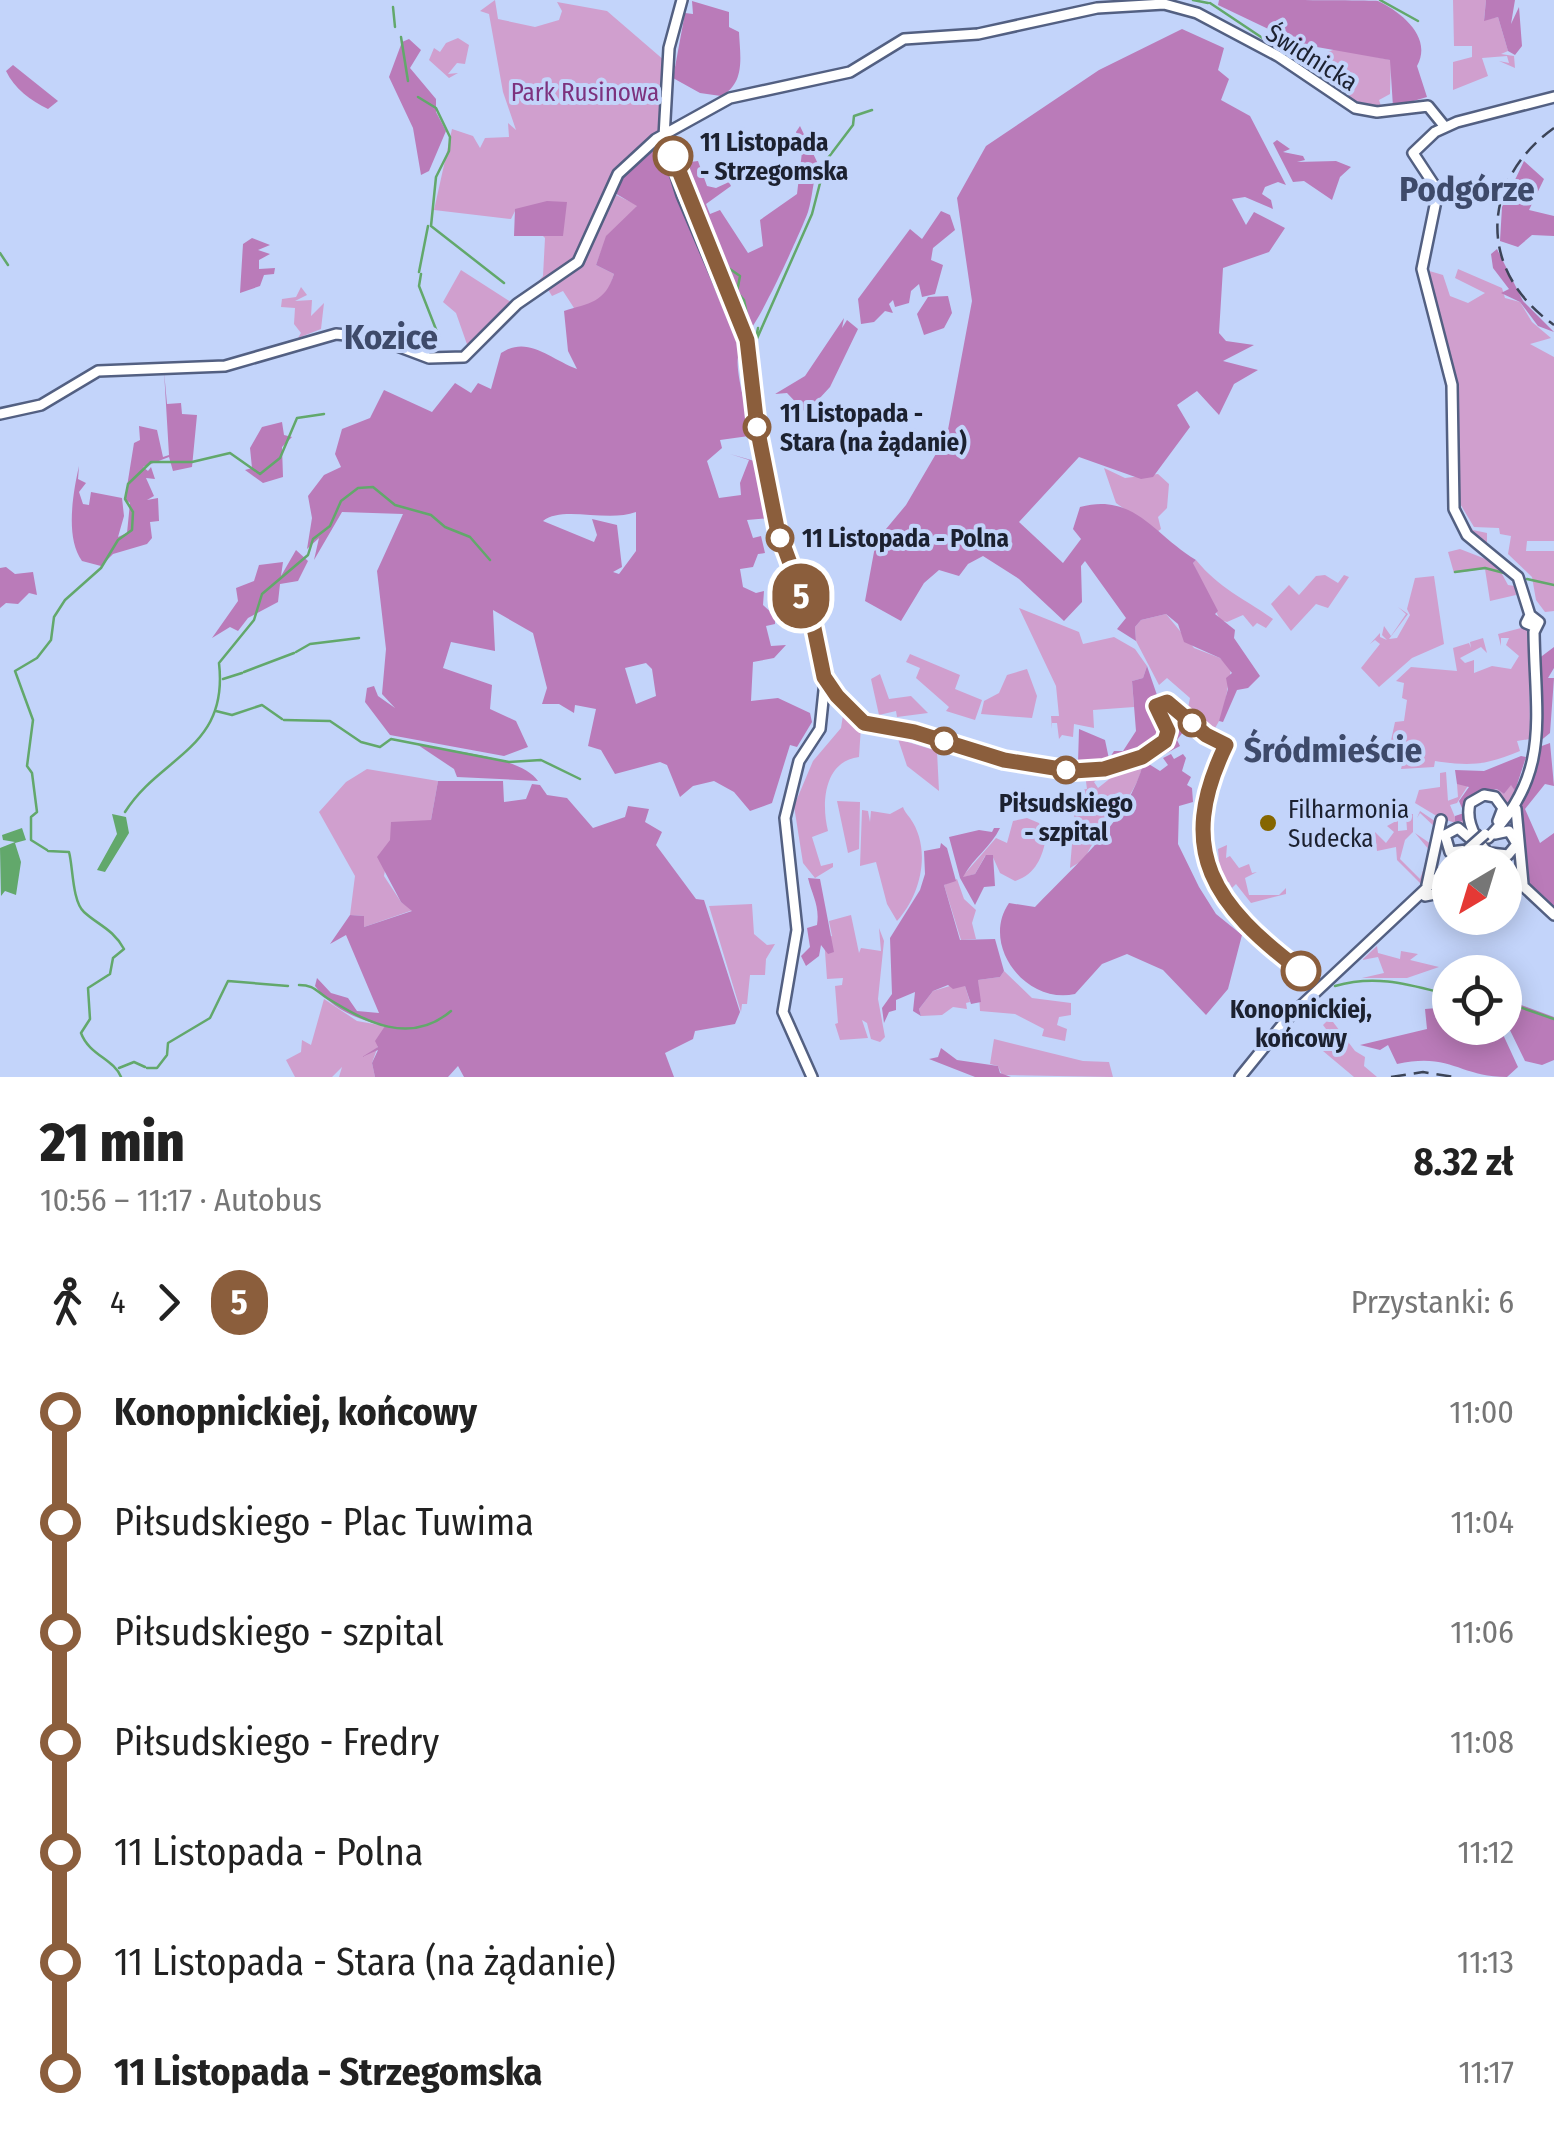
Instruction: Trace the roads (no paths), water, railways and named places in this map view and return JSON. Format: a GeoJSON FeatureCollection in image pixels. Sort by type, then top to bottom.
{"type":"FeatureCollection","features":[{"type":"Feature","properties":{"kind":"main road"},"geometry":{"type":"LineString","coordinates":[[684,0],[664,49],[666,133],[686,198],[747,340],[755,412],[777,528],[814,628],[825,684],[820,726],[800,758],[785,816],[797,932],[783,1014],[812,1077]]}},
{"type":"Feature","properties":{"kind":"main road"},"geometry":{"type":"LineString","coordinates":[[666,133],[672,50],[684,0]]}},
{"type":"Feature","properties":{"kind":"main road","name":"Świdnicka"},"geometry":{"type":"LineString","coordinates":[[0,414],[41,406],[98,371],[225,366],[321,337],[366,336],[429,358],[466,356],[517,304],[578,262],[591,242],[618,174],[666,133],[694,114],[742,95],[842,75],[908,38],[978,34],[1084,10],[1152,3],[1201,15],[1278,56],[1355,108],[1377,112],[1428,106],[1438,112],[1445,126]]}},
{"type":"Feature","properties":{"kind":"main road"},"geometry":{"type":"LineString","coordinates":[[1554,97],[1445,126],[1413,153],[1438,191],[1422,262],[1453,394],[1453,504],[1470,534],[1518,572],[1533,621],[1535,756],[1514,824],[1523,884],[1554,915]]}},
{"type":"Feature","properties":{"kind":"main road"},"geometry":{"type":"LineString","coordinates":[[1479,835],[1498,822],[1519,795],[1530,758],[1533,621]]}},
{"type":"Feature","properties":{"kind":"main road"},"geometry":{"type":"LineString","coordinates":[[1483,845],[1468,807],[1478,797],[1492,796],[1501,802],[1498,822]]}},
{"type":"Feature","properties":{"kind":"main road"},"geometry":{"type":"LineString","coordinates":[[1472,845],[1518,805]]}},
{"type":"Feature","properties":{"kind":"main road"},"geometry":{"type":"LineString","coordinates":[[1426,892],[1442,820]]}},
{"type":"Feature","properties":{"kind":"main road"},"geometry":{"type":"LineString","coordinates":[[1446,845],[1444,841],[1453,829],[1479,835],[1506,830],[1515,845]]}},
{"type":"Feature","properties":{"kind":"main road"},"geometry":{"type":"LineString","coordinates":[[1242,1077],[1318,994],[1432,887]]}},
{"type":"Feature","properties":{"kind":"main road"},"geometry":{"type":"LineString","coordinates":[[1426,892],[1432,892]]}},
{"type":"Feature","properties":{"kind":"waterway"},"geometry":{"type":"LineString","coordinates":[[1193,0],[1208,3]]}},
{"type":"Feature","properties":{"kind":"waterway"},"geometry":{"type":"LineString","coordinates":[[1380,0],[1418,21]]}},
{"type":"Feature","properties":{"kind":"waterway"},"geometry":{"type":"LineString","coordinates":[[1210,3],[1264,39],[1285,39],[1305,54],[1323,79]]}},
{"type":"Feature","properties":{"kind":"waterway"},"geometry":{"type":"LineString","coordinates":[[393,7],[395,27]]}},
{"type":"Feature","properties":{"kind":"waterway"},"geometry":{"type":"LineString","coordinates":[[401,37],[408,81]]}},
{"type":"Feature","properties":{"kind":"waterway"},"geometry":{"type":"LineString","coordinates":[[418,97],[436,108],[450,137],[449,151],[436,177],[431,226],[504,283]]}},
{"type":"Feature","properties":{"kind":"waterway"},"geometry":{"type":"LineString","coordinates":[[828,158],[853,125],[854,116],[872,110]]}},
{"type":"Feature","properties":{"kind":"waterway"},"geometry":{"type":"LineString","coordinates":[[755,343],[812,214],[826,160]]}},
{"type":"Feature","properties":{"kind":"waterway"},"geometry":{"type":"LineString","coordinates":[[703,205],[705,221],[727,267],[740,276],[737,292],[744,300],[750,330]]}},
{"type":"Feature","properties":{"kind":"waterway"},"geometry":{"type":"LineString","coordinates":[[419,272],[428,226]]}},
{"type":"Feature","properties":{"kind":"waterway"},"geometry":{"type":"LineString","coordinates":[[0,253],[8,265]]}},
{"type":"Feature","properties":{"kind":"waterway"},"geometry":{"type":"LineString","coordinates":[[421,274],[419,286],[439,337]]}},
{"type":"Feature","properties":{"kind":"waterway"},"geometry":{"type":"LineString","coordinates":[[754,348],[758,328]]}},
{"type":"Feature","properties":{"kind":"waterway"},"geometry":{"type":"LineString","coordinates":[[47,850],[31,840],[31,817],[37,812],[32,773],[27,766],[33,720],[15,671],[37,658],[51,640],[54,617],[65,600],[101,568],[118,540],[132,530],[133,512],[125,499],[128,484],[151,462],[192,462],[230,453],[260,474],[280,458],[297,418],[324,414]]}},
{"type":"Feature","properties":{"kind":"waterway"},"geometry":{"type":"LineString","coordinates":[[125,812],[139,793],[203,733],[219,692],[219,663],[254,620],[262,594],[308,555],[313,539],[330,526],[341,501],[358,488],[373,487],[395,505],[431,515],[445,527],[470,537],[490,560]]}},
{"type":"Feature","properties":{"kind":"waterway"},"geometry":{"type":"LineString","coordinates":[[1455,572],[1485,568],[1508,574]]}},
{"type":"Feature","properties":{"kind":"waterway"},"geometry":{"type":"LineString","coordinates":[[1527,579],[1554,585]]}},
{"type":"Feature","properties":{"kind":"waterway"},"geometry":{"type":"LineString","coordinates":[[296,652],[310,644],[359,638]]}},
{"type":"Feature","properties":{"kind":"waterway"},"geometry":{"type":"LineString","coordinates":[[244,672],[294,653]]}},
{"type":"Feature","properties":{"kind":"waterway"},"geometry":{"type":"LineString","coordinates":[[223,679],[242,673]]}},
{"type":"Feature","properties":{"kind":"waterway"},"geometry":{"type":"LineString","coordinates":[[216,711],[232,715],[262,705],[282,719]]}},
{"type":"Feature","properties":{"kind":"waterway"},"geometry":{"type":"LineString","coordinates":[[284,720],[330,721],[361,742],[380,747],[391,739],[509,762],[541,760],[580,779]]}},
{"type":"Feature","properties":{"kind":"waterway"},"geometry":{"type":"LineString","coordinates":[[48,851],[69,852],[80,907],[124,949],[113,958],[110,974],[88,988],[90,1019],[81,1033],[121,1077]]}},
{"type":"Feature","properties":{"kind":"waterway"},"geometry":{"type":"LineString","coordinates":[[147,1068],[157,1068],[167,1055],[168,1043],[210,1018],[228,981],[288,986]]}},
{"type":"Feature","properties":{"kind":"waterway"},"geometry":{"type":"LineString","coordinates":[[1335,986],[1379,981],[1432,991]]}},
{"type":"Feature","properties":{"kind":"waterway"},"geometry":{"type":"LineString","coordinates":[[299,985],[312,987],[357,1015],[388,1027],[420,1027],[451,1011]]}},
{"type":"Feature","properties":{"kind":"waterway"},"geometry":{"type":"LineString","coordinates":[[1522,1008],[1554,1019]]}},
{"type":"Feature","properties":{"kind":"waterway"},"geometry":{"type":"LineString","coordinates":[[119,1068],[134,1062],[145,1067]]}},
{"type":"Feature","properties":{"kind":"railway"},"geometry":{"type":"LineString","coordinates":[[1554,128],[1530,149],[1512,174],[1501,199],[1497,226],[1501,253],[1511,279],[1529,303],[1554,325]]}},
{"type":"Feature","properties":{"kind":"railway"},"geometry":{"type":"LineString","coordinates":[[1391,1077],[1423,1072],[1454,1077]]}},
{"type":"Feature","properties":{"kind":"place","name":"11 Listopada - Strzegomska"},"geometry":{"type":"Point","coordinates":[673,156]}},
{"type":"Feature","properties":{"kind":"place","name":"11 Listopada - Stara (na żądanie)"},"geometry":{"type":"Point","coordinates":[757,427]}},
{"type":"Feature","properties":{"kind":"place","name":"11 Listopada - Polna"},"geometry":{"type":"Point","coordinates":[780,538]}},
{"type":"Feature","properties":{"kind":"place","name":"Piłsudskiego - szpital"},"geometry":{"type":"Point","coordinates":[1066,770]}},
{"type":"Feature","properties":{"kind":"place","name":"Filharmonia Sudecka"},"geometry":{"type":"Point","coordinates":[1268,823]}},
{"type":"Feature","properties":{"kind":"place","name":"Konopnickiej, końcowy"},"geometry":{"type":"Point","coordinates":[1301,971]}},
{"type":"Feature","properties":{"kind":"district","name":"Podgórze"},"geometry":{"type":"Point","coordinates":[1467,189]}},
{"type":"Feature","properties":{"kind":"district","name":"Kozice"},"geometry":{"type":"Point","coordinates":[391,337]}},
{"type":"Feature","properties":{"kind":"district","name":"Śródmieście"},"geometry":{"type":"Point","coordinates":[1333,750]}},
{"type":"Feature","properties":{"kind":"park label","name":"Park Rusinowa"},"geometry":{"type":"Point","coordinates":[585,92]}}]}
